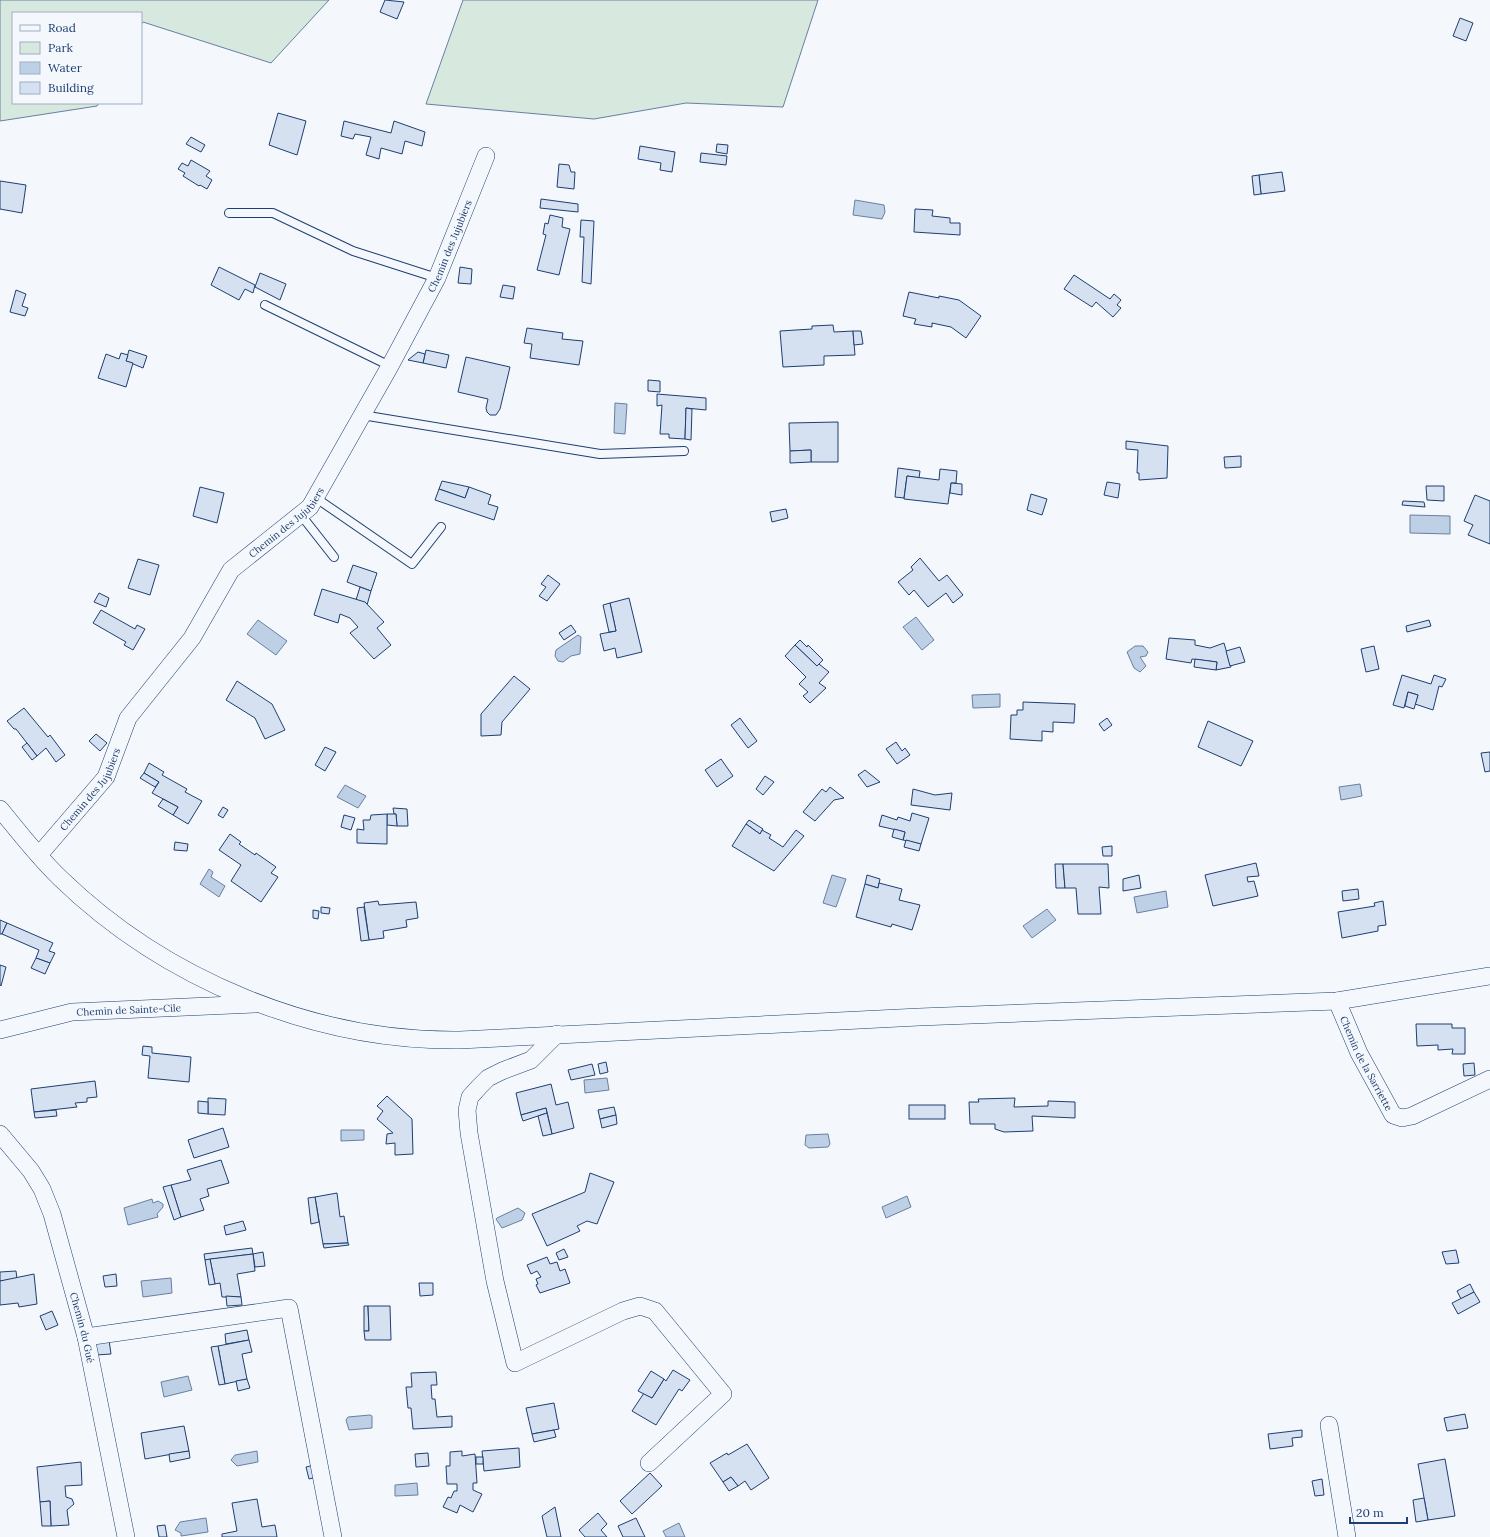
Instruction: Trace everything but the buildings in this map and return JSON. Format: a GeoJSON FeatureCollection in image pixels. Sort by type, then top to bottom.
{"type":"FeatureCollection","features":[{"type":"Feature","properties":{"kind":"street","name":"Chemin des Jujubiers"},"geometry":{"type":"LineString","coordinates":[[39,856],[106,777],[128,718],[192,638],[231,570],[310,508],[390,366],[437,278],[486,156]]}},
{"type":"Feature","properties":{"kind":"street"},"geometry":{"type":"LineString","coordinates":[[0,809],[39,856],[60,878],[122,929],[160,954],[225,990],[259,1004],[346,1029],[402,1037],[431,1040],[460,1040],[557,1034],[1337,1000],[1490,976]]}},
{"type":"Feature","properties":{"kind":"street","name":"Chemin de la Sarriette"},"geometry":{"type":"LineString","coordinates":[[1337,1000],[1358,1053],[1393,1115],[1402,1118],[1412,1116],[1490,1079]]}},
{"type":"Feature","properties":{"kind":"street","name":"Chemin de Sainte-Cile"},"geometry":{"type":"LineString","coordinates":[[0,1030],[72,1012],[259,1004]]}},
{"type":"Feature","properties":{"kind":"street"},"geometry":{"type":"LineString","coordinates":[[557,1034],[532,1060],[488,1078],[470,1096],[467,1110],[469,1133],[495,1280],[515,1363],[623,1312],[640,1306],[655,1311],[723,1394],[649,1463]]}},
{"type":"Feature","properties":{"kind":"street","name":"Chemin du Gué"},"geometry":{"type":"LineString","coordinates":[[0,1134],[30,1171],[42,1190],[64,1254],[86,1337],[126,1537]]}},
{"type":"Feature","properties":{"kind":"street"},"geometry":{"type":"LineString","coordinates":[[86,1337],[289,1308],[333,1537]]}},
{"type":"Feature","properties":{"kind":"street"},"geometry":{"type":"LineString","coordinates":[[1329,1425],[1347,1537]]}},
{"type":"Feature","properties":{"kind":"lane"},"geometry":{"type":"LineString","coordinates":[[229,213],[272,213],[353,251],[437,278]]}},
{"type":"Feature","properties":{"kind":"lane"},"geometry":{"type":"LineString","coordinates":[[265,305],[390,366]]}},
{"type":"Feature","properties":{"kind":"lane"},"geometry":{"type":"LineString","coordinates":[[362,415],[600,454],[684,451]]}},
{"type":"Feature","properties":{"kind":"lane"},"geometry":{"type":"LineString","coordinates":[[316,498],[412,564],[441,527]]}},
{"type":"Feature","properties":{"kind":"lane"},"geometry":{"type":"LineString","coordinates":[[301,515],[334,557]]}},
{"type":"Feature","properties":{"kind":"green space"},"geometry":{"type":"Polygon","coordinates":[[[0,0],[329,0],[271,63],[143,22],[142,24],[142,12],[12,12],[12,104],[98,104],[97,106],[0,121],[0,0]]]}},
{"type":"Feature","properties":{"kind":"green space"},"geometry":{"type":"Polygon","coordinates":[[[463,0],[818,0],[783,107],[686,103],[594,119],[426,104],[463,0]]]}},
{"type":"Feature","properties":{"kind":"water"},"geometry":{"type":"Polygon","coordinates":[[[855,200],[884,205],[885,212],[882,219],[853,215],[855,200]]]}},
{"type":"Feature","properties":{"kind":"water"},"geometry":{"type":"Polygon","coordinates":[[[615,403],[627,404],[625,434],[614,433],[615,403]]]}},
{"type":"Feature","properties":{"kind":"water"},"geometry":{"type":"Polygon","coordinates":[[[1410,515],[1450,516],[1450,534],[1410,533],[1410,515]]]}},
{"type":"Feature","properties":{"kind":"water"},"geometry":{"type":"Polygon","coordinates":[[[916,617],[934,640],[922,650],[903,627],[916,617]]]}},
{"type":"Feature","properties":{"kind":"water"},"geometry":{"type":"Polygon","coordinates":[[[258,620],[287,641],[276,655],[247,634],[258,620]]]}},
{"type":"Feature","properties":{"kind":"water"},"geometry":{"type":"Polygon","coordinates":[[[578,635],[581,637],[580,654],[571,656],[563,662],[558,661],[555,656],[556,650],[578,635]]]}},
{"type":"Feature","properties":{"kind":"water"},"geometry":{"type":"Polygon","coordinates":[[[1135,646],[1143,646],[1148,652],[1146,656],[1140,657],[1146,666],[1140,672],[1134,668],[1127,652],[1135,646]]]}},
{"type":"Feature","properties":{"kind":"water"},"geometry":{"type":"Polygon","coordinates":[[[1000,694],[1000,707],[973,708],[972,695],[1000,694]]]}},
{"type":"Feature","properties":{"kind":"water"},"geometry":{"type":"Polygon","coordinates":[[[1360,784],[1362,796],[1341,800],[1339,787],[1360,784]]]}},
{"type":"Feature","properties":{"kind":"water"},"geometry":{"type":"Polygon","coordinates":[[[345,785],[366,796],[358,808],[337,797],[345,785]]]}},
{"type":"Feature","properties":{"kind":"water"},"geometry":{"type":"Polygon","coordinates":[[[209,869],[213,872],[211,877],[225,886],[219,897],[200,884],[209,869]]]}},
{"type":"Feature","properties":{"kind":"water"},"geometry":{"type":"Polygon","coordinates":[[[832,875],[846,879],[836,907],[823,903],[832,875]]]}},
{"type":"Feature","properties":{"kind":"water"},"geometry":{"type":"Polygon","coordinates":[[[1166,891],[1168,907],[1137,913],[1134,897],[1166,891]]]}},
{"type":"Feature","properties":{"kind":"water"},"geometry":{"type":"Polygon","coordinates":[[[1047,909],[1056,920],[1032,938],[1023,926],[1047,909]]]}},
{"type":"Feature","properties":{"kind":"water"},"geometry":{"type":"Polygon","coordinates":[[[607,1078],[609,1090],[585,1093],[584,1080],[607,1078]]]}},
{"type":"Feature","properties":{"kind":"water"},"geometry":{"type":"Polygon","coordinates":[[[341,1130],[364,1130],[364,1140],[341,1141],[341,1130]]]}},
{"type":"Feature","properties":{"kind":"water"},"geometry":{"type":"Polygon","coordinates":[[[828,1134],[830,1144],[828,1147],[809,1148],[805,1145],[806,1135],[828,1134]]]}},
{"type":"Feature","properties":{"kind":"water"},"geometry":{"type":"Polygon","coordinates":[[[907,1196],[911,1207],[886,1218],[882,1207],[907,1196]]]}},
{"type":"Feature","properties":{"kind":"water"},"geometry":{"type":"Polygon","coordinates":[[[152,1199],[153,1203],[158,1201],[163,1204],[163,1207],[157,1214],[158,1217],[128,1225],[124,1208],[152,1199]]]}},
{"type":"Feature","properties":{"kind":"water"},"geometry":{"type":"Polygon","coordinates":[[[518,1208],[525,1213],[522,1220],[502,1228],[496,1219],[518,1208]]]}},
{"type":"Feature","properties":{"kind":"water"},"geometry":{"type":"Polygon","coordinates":[[[171,1278],[172,1293],[143,1297],[141,1281],[171,1278]]]}},
{"type":"Feature","properties":{"kind":"water"},"geometry":{"type":"Polygon","coordinates":[[[188,1376],[192,1390],[164,1397],[161,1382],[188,1376]]]}},
{"type":"Feature","properties":{"kind":"water"},"geometry":{"type":"Polygon","coordinates":[[[372,1416],[372,1428],[349,1430],[346,1420],[348,1417],[372,1416]]]}},
{"type":"Feature","properties":{"kind":"water"},"geometry":{"type":"Polygon","coordinates":[[[257,1451],[258,1462],[237,1466],[231,1460],[235,1455],[257,1451]]]}},
{"type":"Feature","properties":{"kind":"water"},"geometry":{"type":"Polygon","coordinates":[[[417,1483],[418,1495],[395,1496],[395,1485],[417,1483]]]}},
{"type":"Feature","properties":{"kind":"water"},"geometry":{"type":"Polygon","coordinates":[[[206,1518],[208,1532],[181,1536],[181,1533],[175,1530],[180,1522],[206,1518]]]}},
{"type":"Feature","properties":{"kind":"water"},"geometry":{"type":"Polygon","coordinates":[[[679,1523],[685,1537],[666,1537],[663,1531],[679,1523]]]}}]}
